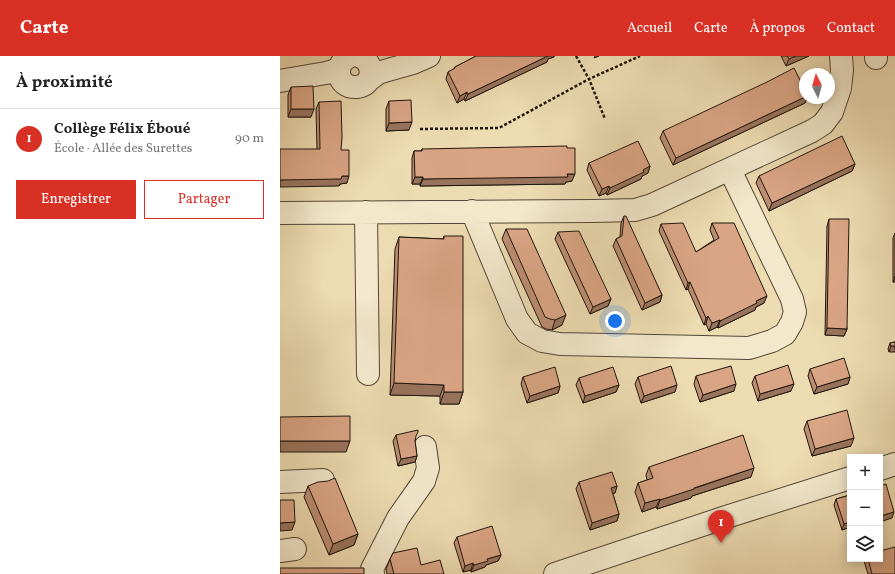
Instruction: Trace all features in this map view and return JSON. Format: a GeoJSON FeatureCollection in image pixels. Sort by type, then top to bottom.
{"type":"FeatureCollection","features":[{"type":"Feature","properties":{"kind":"street"},"geometry":{"type":"LineString","coordinates":[[280,81],[351,64],[383,72],[413,63],[429,56]]}},
{"type":"Feature","properties":{"kind":"street"},"geometry":{"type":"LineString","coordinates":[[280,213],[635,210],[652,205],[730,170],[812,131],[823,124],[832,112],[840,88],[842,70],[841,56]]}},
{"type":"Feature","properties":{"kind":"street"},"geometry":{"type":"LineString","coordinates":[[472,212],[518,319],[527,332],[542,341],[560,344],[749,348],[772,341],[785,334],[792,322],[795,312],[792,299],[730,170]]}},
{"type":"Feature","properties":{"kind":"street"},"geometry":{"type":"LineString","coordinates":[[366,212],[368,374]]}},
{"type":"Feature","properties":{"kind":"street"},"geometry":{"type":"LineString","coordinates":[[372,574],[372,569],[398,518],[424,481],[428,468],[425,447]]}},
{"type":"Feature","properties":{"kind":"street"},"geometry":{"type":"LineString","coordinates":[[883,468],[895,464]]}},
{"type":"Feature","properties":{"kind":"street"},"geometry":{"type":"LineString","coordinates":[[555,574],[723,518],[847,479]]}},
{"type":"Feature","properties":{"kind":"street"},"geometry":{"type":"LineString","coordinates":[[280,482],[323,480]]}},
{"type":"Feature","properties":{"kind":"path"},"geometry":{"type":"LineString","coordinates":[[576,56],[589,79],[605,119]]}},
{"type":"Feature","properties":{"kind":"path"},"geometry":{"type":"LineString","coordinates":[[420,129],[498,128],[589,79],[640,56]]}},
{"type":"Feature","properties":{"kind":"building"},"geometry":{"type":"Polygon","coordinates":[[[476,56],[548,56],[468,94],[467,92],[460,96],[448,72],[476,56]]]}},
{"type":"Feature","properties":{"kind":"building"},"geometry":{"type":"Polygon","coordinates":[[[787,56],[796,56],[789,59],[787,56]]]}},
{"type":"Feature","properties":{"kind":"building"},"geometry":{"type":"Polygon","coordinates":[[[794,68],[799,78],[799,100],[676,158],[663,131],[794,68]]]}},
{"type":"Feature","properties":{"kind":"building"},"geometry":{"type":"Polygon","coordinates":[[[313,86],[314,109],[291,109],[291,87],[313,86]]]}},
{"type":"Feature","properties":{"kind":"building"},"geometry":{"type":"Polygon","coordinates":[[[411,100],[412,122],[389,123],[389,101],[411,100]]]}},
{"type":"Feature","properties":{"kind":"building"},"geometry":{"type":"Polygon","coordinates":[[[341,101],[341,150],[349,150],[349,176],[342,176],[341,179],[280,180],[280,149],[320,149],[319,102],[341,101]]]}},
{"type":"Feature","properties":{"kind":"building"},"geometry":{"type":"Polygon","coordinates":[[[842,136],[855,164],[772,203],[759,176],[842,136]]]}},
{"type":"Feature","properties":{"kind":"building"},"geometry":{"type":"Polygon","coordinates":[[[638,141],[650,166],[643,170],[644,172],[610,188],[609,186],[602,189],[589,163],[638,141]]]}},
{"type":"Feature","properties":{"kind":"building"},"geometry":{"type":"Polygon","coordinates":[[[567,146],[567,148],[575,148],[575,174],[567,174],[568,177],[423,179],[423,177],[415,177],[414,151],[422,151],[422,149],[567,146]]]}},
{"type":"Feature","properties":{"kind":"building"},"geometry":{"type":"Polygon","coordinates":[[[624,216],[626,216],[662,295],[645,303],[616,239],[622,236],[624,216]]]}},
{"type":"Feature","properties":{"kind":"building"},"geometry":{"type":"Polygon","coordinates":[[[829,219],[849,219],[847,329],[827,328],[829,219]]]}},
{"type":"Feature","properties":{"kind":"building"},"geometry":{"type":"Polygon","coordinates":[[[683,223],[696,252],[719,238],[712,223],[734,223],[767,296],[756,301],[757,303],[720,321],[712,323],[708,316],[706,318],[661,224],[683,223]]]}},
{"type":"Feature","properties":{"kind":"building"},"geometry":{"type":"Polygon","coordinates":[[[506,229],[527,229],[566,315],[555,320],[545,317],[506,229]]]}},
{"type":"Feature","properties":{"kind":"building"},"geometry":{"type":"Polygon","coordinates":[[[579,231],[611,299],[593,307],[558,232],[579,231]]]}},
{"type":"Feature","properties":{"kind":"building"},"geometry":{"type":"Polygon","coordinates":[[[444,236],[463,236],[463,392],[444,392],[444,385],[394,383],[399,237],[444,239],[444,236]]]}},
{"type":"Feature","properties":{"kind":"building"},"geometry":{"type":"Polygon","coordinates":[[[895,342],[895,346],[891,346],[890,343],[895,342]]]}},
{"type":"Feature","properties":{"kind":"building"},"geometry":{"type":"Polygon","coordinates":[[[844,358],[850,377],[817,387],[810,369],[844,358]]]}},
{"type":"Feature","properties":{"kind":"building"},"geometry":{"type":"Polygon","coordinates":[[[788,365],[794,384],[760,394],[755,376],[788,365]]]}},
{"type":"Feature","properties":{"kind":"building"},"geometry":{"type":"Polygon","coordinates":[[[671,366],[677,385],[644,396],[638,377],[671,366]]]}},
{"type":"Feature","properties":{"kind":"building"},"geometry":{"type":"Polygon","coordinates":[[[731,366],[736,384],[703,395],[696,376],[731,366]]]}},
{"type":"Feature","properties":{"kind":"building"},"geometry":{"type":"Polygon","coordinates":[[[555,367],[560,386],[530,396],[523,377],[555,367]]]}},
{"type":"Feature","properties":{"kind":"building"},"geometry":{"type":"Polygon","coordinates":[[[613,367],[619,385],[585,396],[579,378],[613,367]]]}},
{"type":"Feature","properties":{"kind":"building"},"geometry":{"type":"Polygon","coordinates":[[[847,410],[854,438],[815,449],[807,421],[847,410]]]}},
{"type":"Feature","properties":{"kind":"building"},"geometry":{"type":"Polygon","coordinates":[[[350,416],[350,441],[280,441],[280,417],[350,416]]]}},
{"type":"Feature","properties":{"kind":"building"},"geometry":{"type":"Polygon","coordinates":[[[418,430],[415,441],[417,456],[401,459],[396,435],[418,430]]]}},
{"type":"Feature","properties":{"kind":"building"},"geometry":{"type":"Polygon","coordinates":[[[743,435],[754,468],[660,500],[645,503],[638,483],[653,478],[649,467],[743,435]]]}},
{"type":"Feature","properties":{"kind":"building"},"geometry":{"type":"Polygon","coordinates":[[[612,472],[617,486],[611,488],[619,514],[592,523],[579,482],[612,472]]]}},
{"type":"Feature","properties":{"kind":"building"},"geometry":{"type":"Polygon","coordinates":[[[335,478],[358,534],[333,544],[308,486],[335,478]]]}},
{"type":"Feature","properties":{"kind":"building"},"geometry":{"type":"Polygon","coordinates":[[[886,484],[894,512],[883,515],[883,490],[883,485],[886,484]]]}},
{"type":"Feature","properties":{"kind":"building"},"geometry":{"type":"Polygon","coordinates":[[[847,496],[847,523],[844,524],[836,499],[847,496]]]}},
{"type":"Feature","properties":{"kind":"building"},"geometry":{"type":"Polygon","coordinates":[[[280,500],[294,500],[295,522],[280,523],[280,500]]]}},
{"type":"Feature","properties":{"kind":"building"},"geometry":{"type":"Polygon","coordinates":[[[492,526],[501,555],[487,559],[488,561],[474,565],[473,563],[465,566],[457,537],[492,526]]]}},
{"type":"Feature","properties":{"kind":"building"},"geometry":{"type":"Polygon","coordinates":[[[895,547],[895,574],[872,574],[869,562],[883,562],[883,550],[895,547]]]}},
{"type":"Feature","properties":{"kind":"building"},"geometry":{"type":"Polygon","coordinates":[[[417,548],[421,565],[440,560],[444,574],[394,574],[390,559],[393,553],[417,548]]]}},
{"type":"Feature","properties":{"kind":"building"},"geometry":{"type":"Polygon","coordinates":[[[280,568],[364,568],[364,574],[280,574],[280,568]]]}},
{"type":"Feature","properties":{"kind":"place","name":"Collège Félix Éboué"},"geometry":{"type":"Point","coordinates":[721,543]}}]}
